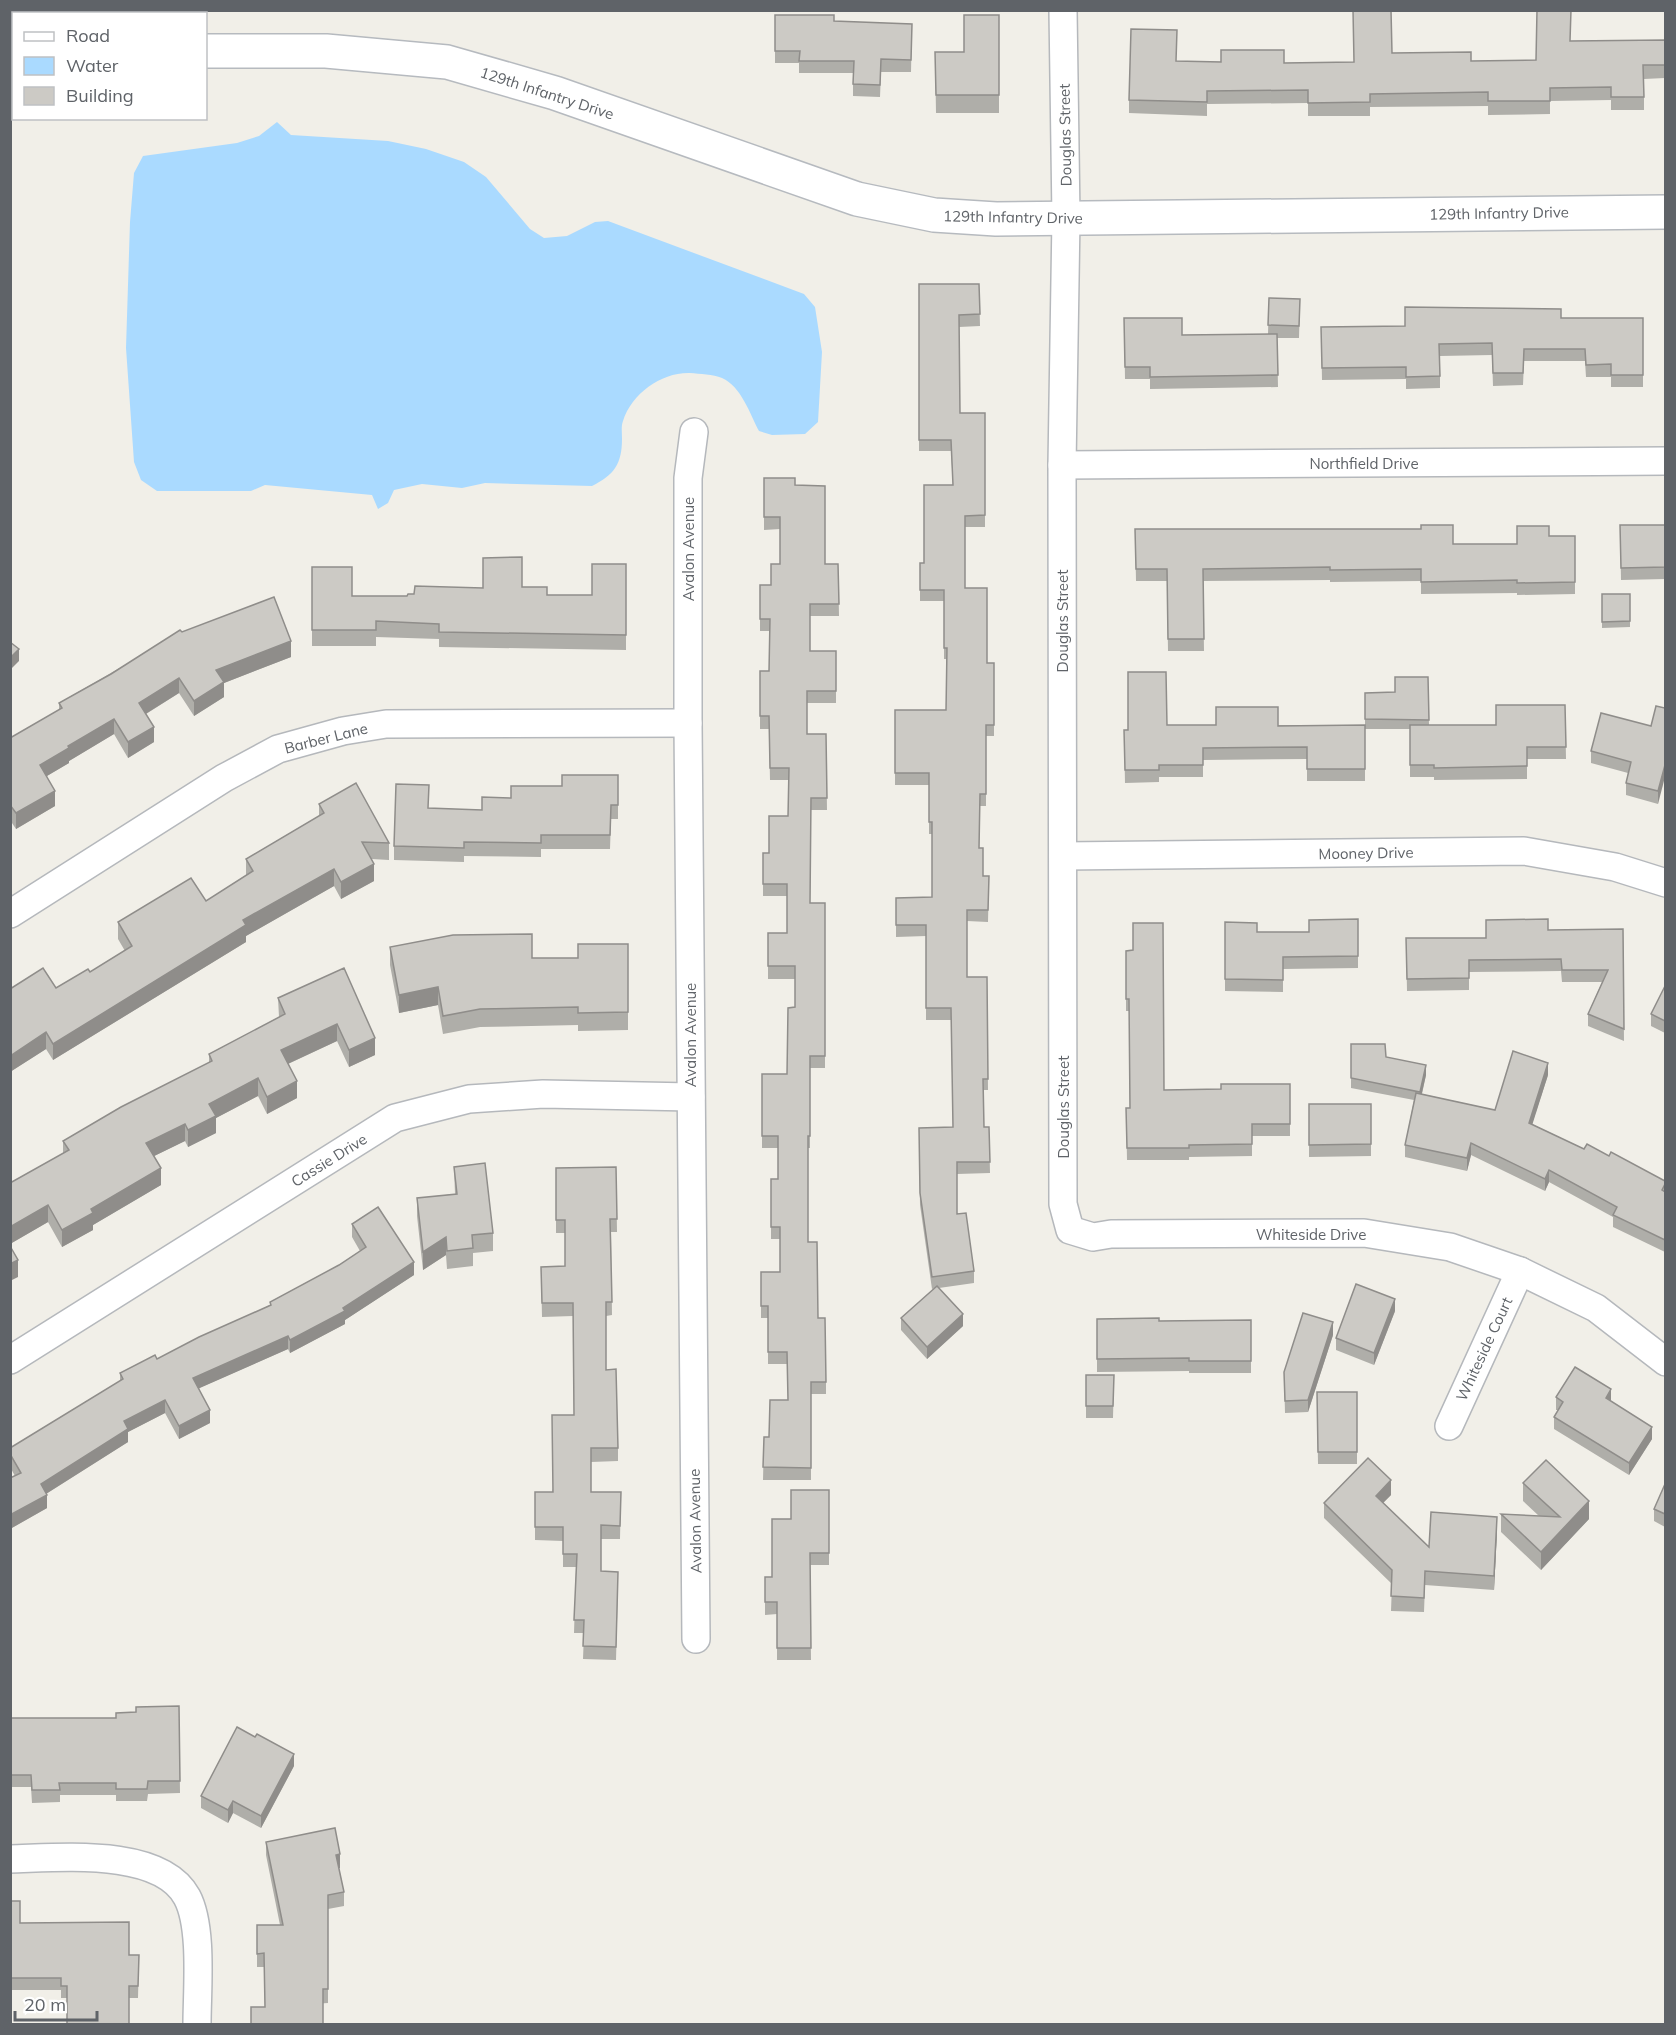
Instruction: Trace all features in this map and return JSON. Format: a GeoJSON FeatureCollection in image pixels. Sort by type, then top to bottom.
{"type":"FeatureCollection","features":[{"type":"Feature","properties":{"kind":"street","name":"Douglas Street"},"geometry":{"type":"LineString","coordinates":[[1063,10],[1066,218],[1062,465],[1063,1204],[1070,1230]]}},
{"type":"Feature","properties":{"kind":"street","name":"129th Infantry Drive"},"geometry":{"type":"LineString","coordinates":[[207,51],[326,51],[447,62],[555,93],[857,199],[934,215],[996,219],[1665,212]]}},
{"type":"Feature","properties":{"kind":"street","name":"Avalon Avenue"},"geometry":{"type":"LineString","coordinates":[[694,432],[688,478],[688,723],[696,1639]]}},
{"type":"Feature","properties":{"kind":"street","name":"Northfield Drive"},"geometry":{"type":"LineString","coordinates":[[1062,465],[1665,461]]}},
{"type":"Feature","properties":{"kind":"street","name":"Barber Lane"},"geometry":{"type":"LineString","coordinates":[[10,914],[224,778],[278,749],[332,734],[386,724],[688,723]]}},
{"type":"Feature","properties":{"kind":"street","name":"Mooney Drive"},"geometry":{"type":"LineString","coordinates":[[1063,856],[1524,851],[1615,867],[1665,883]]}},
{"type":"Feature","properties":{"kind":"street","name":"Cassie Drive"},"geometry":{"type":"LineString","coordinates":[[10,1360],[395,1118],[469,1099],[543,1094],[691,1097]]}},
{"type":"Feature","properties":{"kind":"street","name":"Whiteside Drive"},"geometry":{"type":"LineString","coordinates":[[1070,1230],[1093,1237],[1111,1234],[1364,1233],[1450,1246],[1520,1271],[1596,1308],[1665,1362]]}},
{"type":"Feature","properties":{"kind":"street","name":"Whiteside Court"},"geometry":{"type":"LineString","coordinates":[[1449,1426],[1520,1271]]}},
{"type":"Feature","properties":{"kind":"street"},"geometry":{"type":"LineString","coordinates":[[10,1859],[111,1858],[161,1872],[175,1883],[187,1897],[196,1937],[197,2025]]}},
{"type":"Feature","properties":{"kind":"water"},"geometry":{"type":"Polygon","coordinates":[[[277,122],[291,135],[388,141],[426,149],[464,162],[486,177],[530,229],[544,238],[567,236],[595,222],[608,221],[804,294],[815,307],[822,352],[818,422],[805,434],[772,435],[759,431],[740,394],[729,382],[711,375],[679,374],[659,380],[649,386],[633,402],[622,423],[622,448],[618,462],[606,478],[592,486],[485,483],[462,488],[422,484],[394,490],[388,503],[378,509],[372,495],[265,485],[251,491],[157,491],[141,480],[134,462],[126,348],[134,173],[143,156],[237,143],[259,136],[277,122]]]}},
{"type":"Feature","properties":{"kind":"building"},"geometry":{"type":"Polygon","coordinates":[[[1353,10],[1391,10],[1392,53],[1471,52],[1471,61],[1536,60],[1537,10],[1571,10],[1570,41],[1665,40],[1665,65],[1643,65],[1644,97],[1611,97],[1611,87],[1550,88],[1550,101],[1488,101],[1488,92],[1370,94],[1370,102],[1308,103],[1308,90],[1207,91],[1207,102],[1129,100],[1131,29],[1177,30],[1176,61],[1221,62],[1221,50],[1284,50],[1284,63],[1354,62],[1353,10]]]}},
{"type":"Feature","properties":{"kind":"building"},"geometry":{"type":"Polygon","coordinates":[[[775,15],[834,15],[834,21],[912,24],[911,60],[881,59],[880,85],[853,84],[854,61],[799,61],[800,51],[775,51],[775,15]]]}},
{"type":"Feature","properties":{"kind":"building"},"geometry":{"type":"Polygon","coordinates":[[[964,15],[999,15],[999,95],[936,95],[935,52],[964,52],[964,15]]]}},
{"type":"Feature","properties":{"kind":"building"},"geometry":{"type":"Polygon","coordinates":[[[919,284],[979,284],[980,314],[959,315],[960,413],[985,413],[985,515],[965,516],[965,588],[987,588],[987,663],[994,663],[994,725],[986,725],[986,794],[980,794],[979,848],[983,848],[983,876],[989,876],[988,910],[967,910],[967,977],[987,977],[988,1079],[983,1079],[984,1127],[989,1127],[990,1162],[957,1162],[957,1214],[966,1213],[974,1271],[932,1277],[920,1193],[919,1128],[953,1127],[951,1008],[926,1008],[926,925],[896,925],[896,898],[932,897],[932,822],[929,822],[929,773],[895,773],[895,710],[946,710],[947,648],[944,648],[944,590],[920,590],[920,563],[924,563],[924,485],[953,485],[951,440],[919,440],[919,284]]]}},
{"type":"Feature","properties":{"kind":"building"},"geometry":{"type":"Polygon","coordinates":[[[1269,298],[1300,299],[1299,326],[1268,325],[1269,298]]]}},
{"type":"Feature","properties":{"kind":"building"},"geometry":{"type":"Polygon","coordinates":[[[1405,307],[1561,309],[1561,318],[1643,318],[1643,375],[1611,375],[1611,364],[1586,365],[1585,349],[1524,349],[1523,373],[1493,373],[1492,343],[1439,344],[1440,376],[1406,377],[1406,367],[1322,368],[1321,327],[1405,326],[1405,307]]]}},
{"type":"Feature","properties":{"kind":"building"},"geometry":{"type":"Polygon","coordinates":[[[1124,318],[1182,318],[1182,335],[1277,334],[1278,375],[1150,377],[1150,367],[1125,367],[1124,318]]]}},
{"type":"Feature","properties":{"kind":"building"},"geometry":{"type":"Polygon","coordinates":[[[764,478],[795,478],[795,485],[825,486],[825,564],[838,564],[839,604],[810,604],[810,651],[836,651],[836,691],[807,691],[807,734],[826,734],[827,798],[811,798],[810,903],[825,903],[825,1056],[810,1056],[808,1242],[817,1242],[818,1318],[825,1318],[826,1382],[811,1382],[811,1468],[763,1467],[764,1437],[769,1437],[770,1400],[788,1400],[787,1352],[768,1352],[768,1306],[761,1306],[761,1272],[780,1272],[780,1227],[771,1227],[771,1179],[778,1179],[778,1136],[762,1136],[762,1074],[787,1074],[788,1008],[795,1007],[795,966],[768,966],[768,933],[787,933],[787,884],[763,884],[763,853],[769,853],[769,816],[788,816],[789,768],[770,768],[769,716],[760,716],[760,671],[769,671],[770,619],[760,619],[760,585],[771,585],[771,564],[780,564],[780,517],[764,517],[764,478]]]}},
{"type":"Feature","properties":{"kind":"building"},"geometry":{"type":"Polygon","coordinates":[[[1421,525],[1453,525],[1453,544],[1517,544],[1517,526],[1549,526],[1549,536],[1575,536],[1575,582],[1517,583],[1517,580],[1421,582],[1421,569],[1330,570],[1330,567],[1203,569],[1204,639],[1168,639],[1167,569],[1136,569],[1135,529],[1421,529],[1421,525]]]}},
{"type":"Feature","properties":{"kind":"building"},"geometry":{"type":"Polygon","coordinates":[[[1620,525],[1665,525],[1665,567],[1621,568],[1620,525]]]}},
{"type":"Feature","properties":{"kind":"building"},"geometry":{"type":"Polygon","coordinates":[[[522,557],[522,587],[547,587],[547,595],[592,595],[592,564],[626,564],[626,635],[439,632],[439,624],[376,621],[376,630],[312,630],[312,567],[352,567],[352,596],[407,596],[414,594],[415,586],[483,588],[483,558],[522,557]]]}},
{"type":"Feature","properties":{"kind":"building"},"geometry":{"type":"Polygon","coordinates":[[[1602,594],[1630,594],[1630,621],[1602,622],[1602,594]]]}},
{"type":"Feature","properties":{"kind":"building"},"geometry":{"type":"Polygon","coordinates":[[[274,597],[291,641],[216,670],[224,682],[194,701],[179,678],[139,703],[154,727],[128,742],[114,719],[68,746],[69,748],[40,765],[55,791],[16,813],[10,805],[10,738],[62,708],[59,703],[111,674],[180,630],[182,632],[274,597]]]}},
{"type":"Feature","properties":{"kind":"building"},"geometry":{"type":"Polygon","coordinates":[[[10,642],[19,649],[10,658],[10,642]]]}},
{"type":"Feature","properties":{"kind":"building"},"geometry":{"type":"Polygon","coordinates":[[[1128,672],[1166,672],[1167,725],[1216,725],[1216,707],[1278,707],[1278,726],[1365,725],[1365,769],[1307,769],[1307,747],[1203,748],[1203,765],[1159,765],[1159,770],[1125,770],[1124,730],[1128,730],[1128,672]]]}},
{"type":"Feature","properties":{"kind":"building"},"geometry":{"type":"Polygon","coordinates":[[[1395,677],[1428,677],[1429,720],[1365,719],[1365,693],[1395,692],[1395,677]]]}},
{"type":"Feature","properties":{"kind":"building"},"geometry":{"type":"Polygon","coordinates":[[[1496,705],[1565,705],[1566,747],[1527,747],[1527,766],[1434,768],[1434,765],[1410,765],[1410,725],[1496,725],[1496,705]]]}},
{"type":"Feature","properties":{"kind":"building"},"geometry":{"type":"Polygon","coordinates":[[[1656,706],[1665,708],[1665,765],[1658,791],[1626,783],[1631,762],[1591,751],[1601,713],[1651,726],[1656,706]]]}},
{"type":"Feature","properties":{"kind":"building"},"geometry":{"type":"Polygon","coordinates":[[[562,775],[618,775],[618,805],[611,805],[610,835],[541,835],[541,843],[464,842],[464,848],[394,846],[396,784],[429,785],[428,808],[482,810],[482,797],[511,798],[511,786],[562,786],[562,775]]]}},
{"type":"Feature","properties":{"kind":"building"},"geometry":{"type":"Polygon","coordinates":[[[356,783],[389,843],[362,842],[374,864],[341,882],[334,869],[243,920],[246,925],[53,1044],[46,1032],[10,1056],[10,989],[43,968],[56,988],[88,969],[90,972],[132,946],[118,922],[191,878],[206,901],[253,871],[246,859],[324,813],[319,804],[356,783]]]}},
{"type":"Feature","properties":{"kind":"building"},"geometry":{"type":"Polygon","coordinates":[[[1358,919],[1358,956],[1283,957],[1283,980],[1225,979],[1225,922],[1257,923],[1257,932],[1309,932],[1309,920],[1358,919]]]}},
{"type":"Feature","properties":{"kind":"building"},"geometry":{"type":"Polygon","coordinates":[[[1548,919],[1548,930],[1623,929],[1624,1029],[1588,1014],[1608,970],[1562,970],[1561,959],[1469,960],[1469,978],[1407,979],[1406,938],[1486,938],[1486,920],[1548,919]]]}},
{"type":"Feature","properties":{"kind":"building"},"geometry":{"type":"Polygon","coordinates":[[[1133,923],[1163,923],[1164,1090],[1221,1089],[1221,1084],[1290,1084],[1290,1124],[1252,1124],[1252,1144],[1189,1145],[1189,1148],[1127,1148],[1126,1108],[1130,1108],[1126,951],[1133,950],[1133,923]]]}},
{"type":"Feature","properties":{"kind":"building"},"geometry":{"type":"Polygon","coordinates":[[[532,934],[532,958],[578,958],[578,944],[628,944],[628,1012],[578,1013],[578,1007],[480,1009],[443,1016],[438,987],[399,995],[390,947],[453,935],[532,934]]]}},
{"type":"Feature","properties":{"kind":"building"},"geometry":{"type":"Polygon","coordinates":[[[344,968],[375,1038],[349,1050],[337,1024],[281,1050],[297,1081],[267,1097],[258,1078],[209,1104],[216,1116],[188,1130],[185,1124],[146,1143],[161,1168],[91,1209],[93,1213],[62,1230],[48,1205],[10,1227],[10,1183],[69,1150],[63,1141],[121,1107],[212,1061],[209,1054],[285,1014],[278,998],[344,968]]]}},
{"type":"Feature","properties":{"kind":"building"},"geometry":{"type":"Polygon","coordinates":[[[1665,986],[1665,1021],[1651,1014],[1665,986]]]}},
{"type":"Feature","properties":{"kind":"building"},"geometry":{"type":"Polygon","coordinates":[[[1351,1044],[1385,1044],[1386,1057],[1426,1065],[1420,1092],[1351,1078],[1351,1044]]]}},
{"type":"Feature","properties":{"kind":"building"},"geometry":{"type":"Polygon","coordinates":[[[1513,1051],[1548,1063],[1529,1123],[1584,1149],[1587,1144],[1609,1156],[1611,1152],[1665,1181],[1662,1190],[1665,1192],[1665,1240],[1613,1215],[1617,1207],[1549,1170],[1545,1179],[1471,1143],[1467,1158],[1405,1145],[1416,1093],[1495,1110],[1513,1051]]]}},
{"type":"Feature","properties":{"kind":"building"},"geometry":{"type":"Polygon","coordinates":[[[1309,1104],[1371,1104],[1371,1144],[1309,1145],[1309,1104]]]}},
{"type":"Feature","properties":{"kind":"building"},"geometry":{"type":"Polygon","coordinates":[[[485,1163],[493,1233],[472,1235],[473,1248],[447,1251],[446,1237],[423,1252],[417,1198],[457,1194],[454,1167],[485,1163]]]}},
{"type":"Feature","properties":{"kind":"building"},"geometry":{"type":"Polygon","coordinates":[[[616,1167],[617,1219],[610,1219],[612,1302],[606,1302],[606,1370],[616,1369],[618,1448],[591,1448],[591,1492],[621,1492],[620,1526],[601,1525],[601,1571],[618,1572],[616,1647],[583,1646],[584,1620],[574,1620],[577,1554],[563,1554],[563,1527],[535,1527],[535,1492],[553,1492],[552,1415],[574,1415],[573,1303],[542,1303],[541,1267],[565,1266],[565,1220],[556,1220],[556,1168],[616,1167]]]}},
{"type":"Feature","properties":{"kind":"building"},"geometry":{"type":"Polygon","coordinates":[[[378,1207],[414,1262],[343,1308],[345,1311],[290,1340],[288,1336],[193,1378],[210,1410],[179,1426],[165,1400],[124,1421],[128,1429],[41,1484],[47,1495],[10,1515],[10,1478],[21,1473],[10,1454],[10,1448],[123,1379],[120,1373],[155,1355],[157,1359],[199,1337],[271,1305],[270,1302],[339,1265],[366,1247],[352,1224],[378,1207]]]}},
{"type":"Feature","properties":{"kind":"building"},"geometry":{"type":"Polygon","coordinates":[[[10,1246],[18,1260],[10,1264],[10,1246]]]}},
{"type":"Feature","properties":{"kind":"building"},"geometry":{"type":"Polygon","coordinates":[[[1356,1284],[1395,1299],[1374,1353],[1336,1338],[1356,1284]]]}},
{"type":"Feature","properties":{"kind":"building"},"geometry":{"type":"Polygon","coordinates":[[[937,1286],[963,1314],[927,1347],[901,1318],[937,1286]]]}},
{"type":"Feature","properties":{"kind":"building"},"geometry":{"type":"Polygon","coordinates":[[[1303,1313],[1333,1322],[1308,1400],[1285,1401],[1284,1372],[1303,1313]]]}},
{"type":"Feature","properties":{"kind":"building"},"geometry":{"type":"Polygon","coordinates":[[[1159,1318],[1159,1321],[1251,1320],[1251,1361],[1189,1361],[1189,1358],[1097,1359],[1097,1319],[1159,1318]]]}},
{"type":"Feature","properties":{"kind":"building"},"geometry":{"type":"Polygon","coordinates":[[[1575,1367],[1611,1389],[1606,1398],[1652,1427],[1629,1463],[1554,1417],[1563,1402],[1556,1397],[1575,1367]]]}},
{"type":"Feature","properties":{"kind":"building"},"geometry":{"type":"Polygon","coordinates":[[[1086,1375],[1114,1375],[1113,1406],[1086,1406],[1086,1375]]]}},
{"type":"Feature","properties":{"kind":"building"},"geometry":{"type":"Polygon","coordinates":[[[1317,1392],[1357,1392],[1357,1452],[1318,1452],[1317,1392]]]}},
{"type":"Feature","properties":{"kind":"building"},"geometry":{"type":"Polygon","coordinates":[[[1368,1458],[1391,1480],[1376,1496],[1429,1547],[1431,1512],[1497,1517],[1494,1576],[1425,1571],[1424,1598],[1391,1596],[1392,1570],[1324,1503],[1368,1458]]]}},
{"type":"Feature","properties":{"kind":"building"},"geometry":{"type":"Polygon","coordinates":[[[1546,1460],[1589,1501],[1541,1552],[1501,1514],[1560,1517],[1523,1483],[1546,1460]]]}},
{"type":"Feature","properties":{"kind":"building"},"geometry":{"type":"Polygon","coordinates":[[[1665,1484],[1665,1514],[1654,1509],[1665,1484]]]}},
{"type":"Feature","properties":{"kind":"building"},"geometry":{"type":"Polygon","coordinates":[[[791,1490],[829,1490],[829,1553],[810,1553],[811,1648],[777,1648],[777,1602],[765,1602],[765,1577],[772,1577],[772,1519],[791,1519],[791,1490]]]}},
{"type":"Feature","properties":{"kind":"building"},"geometry":{"type":"Polygon","coordinates":[[[179,1706],[180,1781],[148,1781],[147,1789],[116,1789],[116,1783],[59,1783],[60,1790],[32,1790],[31,1775],[10,1775],[10,1718],[116,1718],[116,1713],[136,1712],[136,1707],[179,1706]]]}},
{"type":"Feature","properties":{"kind":"building"},"geometry":{"type":"Polygon","coordinates":[[[237,1727],[255,1737],[257,1734],[294,1754],[261,1816],[233,1801],[228,1810],[201,1796],[237,1727]]]}},
{"type":"Feature","properties":{"kind":"building"},"geometry":{"type":"Polygon","coordinates":[[[335,1828],[340,1854],[336,1855],[344,1892],[328,1895],[328,1989],[323,1989],[323,2025],[251,2025],[251,2007],[265,2007],[264,1953],[257,1954],[257,1925],[283,1925],[266,1842],[335,1828]]]}},
{"type":"Feature","properties":{"kind":"building"},"geometry":{"type":"Polygon","coordinates":[[[10,1901],[20,1901],[20,1923],[129,1922],[129,1955],[139,1955],[138,1986],[129,1986],[129,2025],[67,2025],[67,1986],[61,1986],[61,1978],[10,1978],[10,1901]]]}}]}
